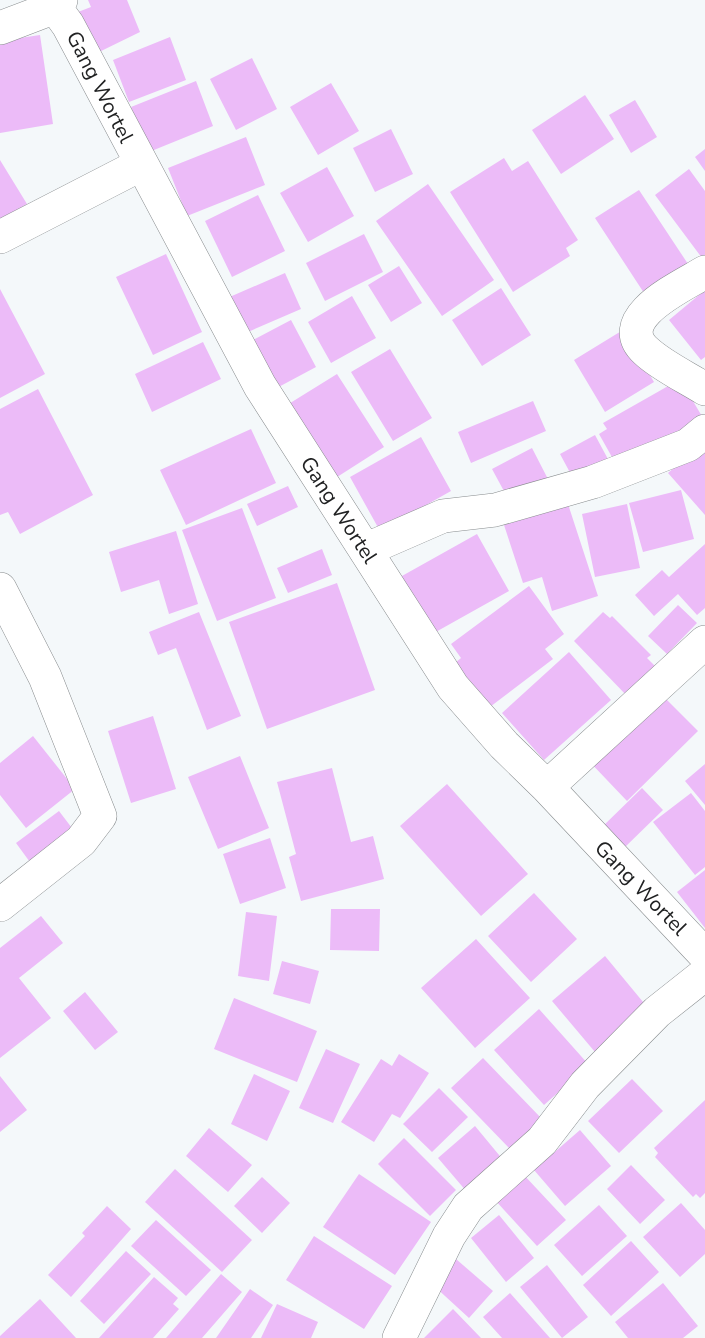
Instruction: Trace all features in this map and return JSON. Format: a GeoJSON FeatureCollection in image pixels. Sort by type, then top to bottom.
{"type":"FeatureCollection","features":[{"type":"Feature","properties":{"kind":"street"},"geometry":{"type":"LineString","coordinates":[[0,28],[58,4]]}},
{"type":"Feature","properties":{"kind":"street","name":"Gang Wortel"},"geometry":{"type":"LineString","coordinates":[[58,4],[140,165],[260,386],[453,687],[504,746],[548,787],[705,955]]}},
{"type":"Feature","properties":{"kind":"street"},"geometry":{"type":"LineString","coordinates":[[0,237],[140,165]]}},
{"type":"Feature","properties":{"kind":"street"},"geometry":{"type":"LineString","coordinates":[[705,272],[655,303],[641,315],[635,325],[636,337],[645,350],[705,389]]}},
{"type":"Feature","properties":{"kind":"street"},"geometry":{"type":"LineString","coordinates":[[365,550],[443,516],[495,510],[593,482],[688,445],[705,431]]}},
{"type":"Feature","properties":{"kind":"street"},"geometry":{"type":"LineString","coordinates":[[0,589],[45,676],[99,816],[81,841],[0,905]]}},
{"type":"Feature","properties":{"kind":"street"},"geometry":{"type":"LineString","coordinates":[[548,787],[705,642]]}},
{"type":"Feature","properties":{"kind":"street"},"geometry":{"type":"LineString","coordinates":[[399,1338],[449,1236],[468,1207],[542,1141],[585,1085],[657,1012],[705,974]]}},
{"type":"Feature","properties":{"kind":"building"},"geometry":{"type":"Polygon","coordinates":[[[88,0],[127,0],[140,32],[95,54],[78,12],[91,7],[88,0]]]}},
{"type":"Feature","properties":{"kind":"building"},"geometry":{"type":"Polygon","coordinates":[[[40,35],[53,124],[0,133],[0,41],[40,35]]]}},
{"type":"Feature","properties":{"kind":"building"},"geometry":{"type":"Polygon","coordinates":[[[170,37],[186,80],[129,102],[113,60],[170,37]]]}},
{"type":"Feature","properties":{"kind":"building"},"geometry":{"type":"Polygon","coordinates":[[[252,58],[277,109],[236,130],[210,79],[252,58]]]}},
{"type":"Feature","properties":{"kind":"building"},"geometry":{"type":"Polygon","coordinates":[[[196,81],[213,126],[149,152],[131,107],[196,81]]]}},
{"type":"Feature","properties":{"kind":"building"},"geometry":{"type":"Polygon","coordinates":[[[331,83],[359,131],[318,155],[290,107],[331,83]]]}},
{"type":"Feature","properties":{"kind":"building"},"geometry":{"type":"Polygon","coordinates":[[[585,95],[614,139],[561,174],[532,130],[585,95]]]}},
{"type":"Feature","properties":{"kind":"building"},"geometry":{"type":"Polygon","coordinates":[[[635,100],[657,137],[631,153],[609,115],[635,100]]]}},
{"type":"Feature","properties":{"kind":"building"},"geometry":{"type":"Polygon","coordinates":[[[391,129],[413,174],[375,192],[353,148],[391,129]]]}},
{"type":"Feature","properties":{"kind":"building"},"geometry":{"type":"Polygon","coordinates":[[[246,137],[265,185],[187,216],[168,168],[246,137]]]}},
{"type":"Feature","properties":{"kind":"building"},"geometry":{"type":"Polygon","coordinates":[[[705,149],[705,171],[695,157],[705,149]]]}},
{"type":"Feature","properties":{"kind":"building"},"geometry":{"type":"Polygon","coordinates":[[[504,158],[512,171],[528,161],[578,240],[566,248],[570,256],[513,292],[450,192],[504,158]]]}},
{"type":"Feature","properties":{"kind":"building"},"geometry":{"type":"Polygon","coordinates":[[[0,160],[27,204],[0,220],[0,160]]]}},
{"type":"Feature","properties":{"kind":"building"},"geometry":{"type":"Polygon","coordinates":[[[327,167],[354,216],[308,242],[280,193],[327,167]]]}},
{"type":"Feature","properties":{"kind":"building"},"geometry":{"type":"Polygon","coordinates":[[[689,169],[705,191],[705,256],[702,258],[655,195],[689,169]]]}},
{"type":"Feature","properties":{"kind":"building"},"geometry":{"type":"Polygon","coordinates":[[[428,184],[494,280],[442,316],[376,221],[428,184]]]}},
{"type":"Feature","properties":{"kind":"building"},"geometry":{"type":"Polygon","coordinates":[[[639,190],[690,267],[646,296],[595,218],[639,190]]]}},
{"type":"Feature","properties":{"kind":"building"},"geometry":{"type":"Polygon","coordinates":[[[258,195],[285,251],[232,277],[205,221],[258,195]]]}},
{"type":"Feature","properties":{"kind":"building"},"geometry":{"type":"Polygon","coordinates":[[[364,234],[383,272],[325,301],[306,263],[364,234]]]}},
{"type":"Feature","properties":{"kind":"building"},"geometry":{"type":"Polygon","coordinates":[[[166,254],[202,332],[153,355],[116,277],[166,254]]]}},
{"type":"Feature","properties":{"kind":"building"},"geometry":{"type":"Polygon","coordinates":[[[399,266],[422,303],[391,322],[368,285],[399,266]]]}},
{"type":"Feature","properties":{"kind":"building"},"geometry":{"type":"Polygon","coordinates":[[[285,273],[301,309],[241,335],[225,299],[285,273]]]}},
{"type":"Feature","properties":{"kind":"building"},"geometry":{"type":"Polygon","coordinates":[[[501,288],[531,335],[482,366],[452,320],[501,288]]]}},
{"type":"Feature","properties":{"kind":"building"},"geometry":{"type":"Polygon","coordinates":[[[0,289],[45,374],[0,398],[0,289]]]}},
{"type":"Feature","properties":{"kind":"building"},"geometry":{"type":"Polygon","coordinates":[[[705,290],[705,357],[701,360],[669,320],[705,290]]]}},
{"type":"Feature","properties":{"kind":"building"},"geometry":{"type":"Polygon","coordinates":[[[352,296],[376,338],[331,363],[308,322],[352,296]]]}},
{"type":"Feature","properties":{"kind":"building"},"geometry":{"type":"Polygon","coordinates":[[[291,320],[316,367],[273,390],[249,342],[291,320]]]}},
{"type":"Feature","properties":{"kind":"building"},"geometry":{"type":"Polygon","coordinates":[[[623,330],[654,382],[605,412],[574,360],[623,330]]]}},
{"type":"Feature","properties":{"kind":"building"},"geometry":{"type":"Polygon","coordinates":[[[203,342],[221,379],[152,412],[135,374],[203,342]]]}},
{"type":"Feature","properties":{"kind":"building"},"geometry":{"type":"Polygon","coordinates":[[[390,349],[432,418],[393,441],[351,372],[390,349]]]}},
{"type":"Feature","properties":{"kind":"building"},"geometry":{"type":"Polygon","coordinates":[[[337,374],[384,447],[334,479],[287,405],[337,374]]]}},
{"type":"Feature","properties":{"kind":"building"},"geometry":{"type":"Polygon","coordinates":[[[677,381],[684,386],[703,418],[617,466],[599,434],[607,429],[603,423],[677,381]]]}},
{"type":"Feature","properties":{"kind":"building"},"geometry":{"type":"Polygon","coordinates":[[[38,389],[93,495],[20,534],[8,512],[0,515],[0,409],[38,389]]]}},
{"type":"Feature","properties":{"kind":"building"},"geometry":{"type":"Polygon","coordinates":[[[533,401],[546,431],[471,463],[458,432],[533,401]]]}},
{"type":"Feature","properties":{"kind":"building"},"geometry":{"type":"Polygon","coordinates":[[[251,429],[276,483],[186,525],[160,470],[251,429]]]}},
{"type":"Feature","properties":{"kind":"building"},"geometry":{"type":"Polygon","coordinates":[[[595,435],[609,461],[574,480],[560,454],[595,435]]]}},
{"type":"Feature","properties":{"kind":"building"},"geometry":{"type":"Polygon","coordinates":[[[421,437],[451,491],[380,531],[350,477],[421,437]]]}},
{"type":"Feature","properties":{"kind":"building"},"geometry":{"type":"Polygon","coordinates":[[[705,441],[705,515],[668,473],[705,441]]]}},
{"type":"Feature","properties":{"kind":"building"},"geometry":{"type":"Polygon","coordinates":[[[532,448],[550,483],[511,504],[492,469],[532,448]]]}},
{"type":"Feature","properties":{"kind":"building"},"geometry":{"type":"Polygon","coordinates":[[[288,486],[298,507],[257,526],[247,504],[288,486]]]}},
{"type":"Feature","properties":{"kind":"building"},"geometry":{"type":"Polygon","coordinates":[[[681,490],[694,539],[643,552],[629,503],[681,490]]]}},
{"type":"Feature","properties":{"kind":"building"},"geometry":{"type":"Polygon","coordinates":[[[568,504],[598,596],[552,611],[542,577],[523,583],[504,525],[568,504]]]}},
{"type":"Feature","properties":{"kind":"building"},"geometry":{"type":"Polygon","coordinates":[[[627,504],[640,568],[595,577],[582,514],[627,504]]]}},
{"type":"Feature","properties":{"kind":"building"},"geometry":{"type":"Polygon","coordinates":[[[242,508],[276,598],[217,621],[182,530],[242,508]]]}},
{"type":"Feature","properties":{"kind":"building"},"geometry":{"type":"Polygon","coordinates":[[[176,531],[198,604],[169,614],[159,580],[121,592],[109,552],[176,531]]]}},
{"type":"Feature","properties":{"kind":"building"},"geometry":{"type":"Polygon","coordinates":[[[477,534],[509,591],[425,638],[393,581],[477,534]]]}},
{"type":"Feature","properties":{"kind":"building"},"geometry":{"type":"Polygon","coordinates":[[[705,544],[705,608],[697,615],[678,594],[654,616],[635,595],[662,570],[669,577],[705,544]]]}},
{"type":"Feature","properties":{"kind":"building"},"geometry":{"type":"Polygon","coordinates":[[[322,549],[332,575],[288,593],[277,568],[322,549]]]}},
{"type":"Feature","properties":{"kind":"building"},"geometry":{"type":"Polygon","coordinates":[[[337,583],[375,690],[267,729],[229,622],[337,583]]]}},
{"type":"Feature","properties":{"kind":"building"},"geometry":{"type":"Polygon","coordinates":[[[529,586],[564,634],[545,649],[553,659],[482,713],[449,668],[461,658],[451,644],[529,586]]]}},
{"type":"Feature","properties":{"kind":"building"},"geometry":{"type":"Polygon","coordinates":[[[678,605],[697,623],[667,654],[648,636],[678,605]]]}},
{"type":"Feature","properties":{"kind":"building"},"geometry":{"type":"Polygon","coordinates":[[[199,612],[241,716],[207,730],[176,648],[158,655],[149,632],[199,612]]]}},
{"type":"Feature","properties":{"kind":"building"},"geometry":{"type":"Polygon","coordinates":[[[603,612],[610,618],[612,616],[651,655],[647,658],[658,669],[629,698],[574,641],[603,612]]]}},
{"type":"Feature","properties":{"kind":"building"},"geometry":{"type":"Polygon","coordinates":[[[569,652],[611,700],[544,760],[502,713],[569,652]]]}},
{"type":"Feature","properties":{"kind":"building"},"geometry":{"type":"Polygon","coordinates":[[[656,689],[698,731],[627,801],[586,758],[656,689]]]}},
{"type":"Feature","properties":{"kind":"building"},"geometry":{"type":"Polygon","coordinates":[[[153,716],[176,789],[131,803],[108,731],[153,716]]]}},
{"type":"Feature","properties":{"kind":"building"},"geometry":{"type":"Polygon","coordinates":[[[33,736],[75,789],[26,828],[0,795],[0,763],[33,736]]]}},
{"type":"Feature","properties":{"kind":"building"},"geometry":{"type":"Polygon","coordinates":[[[240,756],[269,828],[218,849],[188,777],[240,756]]]}},
{"type":"Feature","properties":{"kind":"building"},"geometry":{"type":"Polygon","coordinates":[[[705,764],[705,805],[685,781],[705,764]]]}},
{"type":"Feature","properties":{"kind":"building"},"geometry":{"type":"Polygon","coordinates":[[[332,768],[351,842],[373,836],[384,879],[301,901],[289,857],[296,854],[277,782],[332,768]]]}},
{"type":"Feature","properties":{"kind":"building"},"geometry":{"type":"Polygon","coordinates":[[[447,784],[528,874],[481,916],[400,826],[447,784]]]}},
{"type":"Feature","properties":{"kind":"building"},"geometry":{"type":"Polygon","coordinates":[[[642,788],[663,810],[622,850],[601,828],[642,788]]]}},
{"type":"Feature","properties":{"kind":"building"},"geometry":{"type":"Polygon","coordinates":[[[691,793],[705,811],[705,867],[695,875],[653,822],[691,793]]]}},
{"type":"Feature","properties":{"kind":"building"},"geometry":{"type":"Polygon","coordinates":[[[59,811],[78,836],[35,869],[16,843],[59,811]]]}},
{"type":"Feature","properties":{"kind":"building"},"geometry":{"type":"Polygon","coordinates":[[[270,838],[286,888],[240,904],[223,854],[270,838]]]}},
{"type":"Feature","properties":{"kind":"building"},"geometry":{"type":"Polygon","coordinates":[[[705,870],[705,928],[677,892],[705,870]]]}},
{"type":"Feature","properties":{"kind":"building"},"geometry":{"type":"Polygon","coordinates":[[[534,893],[577,939],[531,982],[488,936],[534,893]]]}},
{"type":"Feature","properties":{"kind":"building"},"geometry":{"type":"Polygon","coordinates":[[[331,909],[380,909],[379,951],[330,950],[331,909]]]}},
{"type":"Feature","properties":{"kind":"building"},"geometry":{"type":"Polygon","coordinates":[[[246,912],[277,916],[269,981],[238,976],[246,912]]]}},
{"type":"Feature","properties":{"kind":"building"},"geometry":{"type":"Polygon","coordinates":[[[41,916],[63,943],[19,978],[51,1018],[0,1058],[0,948],[41,916]]]}},
{"type":"Feature","properties":{"kind":"building"},"geometry":{"type":"Polygon","coordinates":[[[476,939],[530,998],[475,1048],[421,988],[476,939]]]}},
{"type":"Feature","properties":{"kind":"building"},"geometry":{"type":"Polygon","coordinates":[[[605,956],[648,1008],[595,1052],[552,1001],[605,956]]]}},
{"type":"Feature","properties":{"kind":"building"},"geometry":{"type":"Polygon","coordinates":[[[282,961],[319,971],[310,1004],[273,994],[282,961]]]}},
{"type":"Feature","properties":{"kind":"building"},"geometry":{"type":"Polygon","coordinates":[[[85,992],[118,1032],[95,1050],[63,1011],[85,992]]]}},
{"type":"Feature","properties":{"kind":"building"},"geometry":{"type":"Polygon","coordinates":[[[234,998],[317,1031],[297,1082],[214,1049],[234,998]]]}},
{"type":"Feature","properties":{"kind":"building"},"geometry":{"type":"Polygon","coordinates":[[[539,1009],[589,1065],[544,1105],[494,1050],[539,1009]]]}},
{"type":"Feature","properties":{"kind":"building"},"geometry":{"type":"Polygon","coordinates":[[[326,1049],[360,1064],[333,1123],[299,1108],[326,1049]]]}},
{"type":"Feature","properties":{"kind":"building"},"geometry":{"type":"Polygon","coordinates":[[[399,1054],[429,1073],[400,1118],[392,1114],[374,1142],[341,1122],[381,1059],[392,1066],[399,1054]]]}},
{"type":"Feature","properties":{"kind":"building"},"geometry":{"type":"Polygon","coordinates":[[[483,1058],[542,1119],[510,1149],[451,1088],[483,1058]]]}},
{"type":"Feature","properties":{"kind":"building"},"geometry":{"type":"Polygon","coordinates":[[[254,1074],[290,1091],[267,1141],[231,1124],[254,1074]]]}},
{"type":"Feature","properties":{"kind":"building"},"geometry":{"type":"Polygon","coordinates":[[[0,1076],[27,1110],[0,1132],[0,1076]]]}},
{"type":"Feature","properties":{"kind":"building"},"geometry":{"type":"Polygon","coordinates":[[[632,1079],[663,1111],[619,1153],[588,1121],[632,1079]]]}},
{"type":"Feature","properties":{"kind":"building"},"geometry":{"type":"Polygon","coordinates":[[[439,1088],[468,1117],[432,1152],[403,1124],[439,1088]]]}},
{"type":"Feature","properties":{"kind":"building"},"geometry":{"type":"Polygon","coordinates":[[[705,1100],[705,1193],[700,1198],[696,1194],[693,1197],[655,1157],[658,1153],[654,1148],[705,1100]]]}},
{"type":"Feature","properties":{"kind":"building"},"geometry":{"type":"Polygon","coordinates":[[[475,1126],[504,1161],[467,1192],[438,1158],[475,1126]]]}},
{"type":"Feature","properties":{"kind":"building"},"geometry":{"type":"Polygon","coordinates":[[[209,1128],[252,1165],[228,1192],[186,1156],[209,1128]]]}},
{"type":"Feature","properties":{"kind":"building"},"geometry":{"type":"Polygon","coordinates":[[[580,1130],[611,1166],[565,1206],[534,1170],[580,1130]]]}},
{"type":"Feature","properties":{"kind":"building"},"geometry":{"type":"Polygon","coordinates":[[[404,1138],[456,1190],[430,1216],[378,1164],[404,1138]]]}},
{"type":"Feature","properties":{"kind":"building"},"geometry":{"type":"Polygon","coordinates":[[[631,1165],[665,1200],[640,1224],[607,1189],[631,1165]]]}},
{"type":"Feature","properties":{"kind":"building"},"geometry":{"type":"Polygon","coordinates":[[[175,1169],[252,1240],[222,1272],[145,1202],[175,1169]]]}},
{"type":"Feature","properties":{"kind":"building"},"geometry":{"type":"Polygon","coordinates":[[[359,1174],[431,1222],[395,1275],[323,1227],[359,1174]]]}},
{"type":"Feature","properties":{"kind":"building"},"geometry":{"type":"Polygon","coordinates":[[[523,1174],[566,1220],[537,1246],[495,1200],[523,1174]]]}},
{"type":"Feature","properties":{"kind":"building"},"geometry":{"type":"Polygon","coordinates":[[[262,1177],[290,1203],[262,1233],[234,1206],[262,1177]]]}},
{"type":"Feature","properties":{"kind":"building"},"geometry":{"type":"Polygon","coordinates":[[[681,1203],[705,1230],[705,1254],[680,1277],[643,1237],[681,1203]]]}},
{"type":"Feature","properties":{"kind":"building"},"geometry":{"type":"Polygon","coordinates":[[[599,1205],[627,1236],[582,1276],[554,1245],[599,1205]]]}},
{"type":"Feature","properties":{"kind":"building"},"geometry":{"type":"Polygon","coordinates":[[[107,1206],[131,1229],[71,1297],[48,1275],[85,1236],[82,1233],[107,1206]]]}},
{"type":"Feature","properties":{"kind":"building"},"geometry":{"type":"Polygon","coordinates":[[[499,1215],[534,1258],[506,1282],[471,1238],[499,1215]]]}},
{"type":"Feature","properties":{"kind":"building"},"geometry":{"type":"Polygon","coordinates":[[[156,1220],[211,1270],[186,1296],[131,1246],[156,1220]]]}},
{"type":"Feature","properties":{"kind":"building"},"geometry":{"type":"Polygon","coordinates":[[[314,1236],[392,1286],[364,1329],[286,1280],[314,1236]]]}},
{"type":"Feature","properties":{"kind":"building"},"geometry":{"type":"Polygon","coordinates":[[[631,1241],[659,1272],[611,1316],[583,1285],[631,1241]]]}},
{"type":"Feature","properties":{"kind":"building"},"geometry":{"type":"Polygon","coordinates":[[[126,1251],[151,1274],[104,1324],[80,1301],[126,1251]]]}},
{"type":"Feature","properties":{"kind":"building"},"geometry":{"type":"Polygon","coordinates":[[[456,1259],[493,1291],[469,1318],[433,1285],[456,1259]]]}},
{"type":"Feature","properties":{"kind":"building"},"geometry":{"type":"Polygon","coordinates":[[[547,1265],[588,1317],[562,1338],[520,1287],[547,1265]]]}},
{"type":"Feature","properties":{"kind":"building"},"geometry":{"type":"Polygon","coordinates":[[[221,1274],[242,1292],[202,1338],[166,1338],[221,1274]]]}},
{"type":"Feature","properties":{"kind":"building"},"geometry":{"type":"Polygon","coordinates":[[[154,1277],[178,1298],[173,1304],[179,1309],[153,1338],[99,1338],[154,1277]]]}},
{"type":"Feature","properties":{"kind":"building"},"geometry":{"type":"Polygon","coordinates":[[[663,1283],[698,1326],[683,1338],[628,1338],[615,1322],[663,1283]]]}},
{"type":"Feature","properties":{"kind":"building"},"geometry":{"type":"Polygon","coordinates":[[[250,1289],[273,1305],[251,1338],[216,1338],[250,1289]]]}},
{"type":"Feature","properties":{"kind":"building"},"geometry":{"type":"Polygon","coordinates":[[[510,1293],[550,1338],[502,1338],[483,1317],[510,1293]]]}},
{"type":"Feature","properties":{"kind":"building"},"geometry":{"type":"Polygon","coordinates":[[[40,1299],[76,1338],[0,1338],[0,1336],[40,1299]]]}},
{"type":"Feature","properties":{"kind":"building"},"geometry":{"type":"Polygon","coordinates":[[[277,1304],[318,1322],[311,1338],[261,1338],[277,1304]]]}},
{"type":"Feature","properties":{"kind":"building"},"geometry":{"type":"Polygon","coordinates":[[[453,1309],[481,1338],[424,1338],[453,1309]]]}}]}
